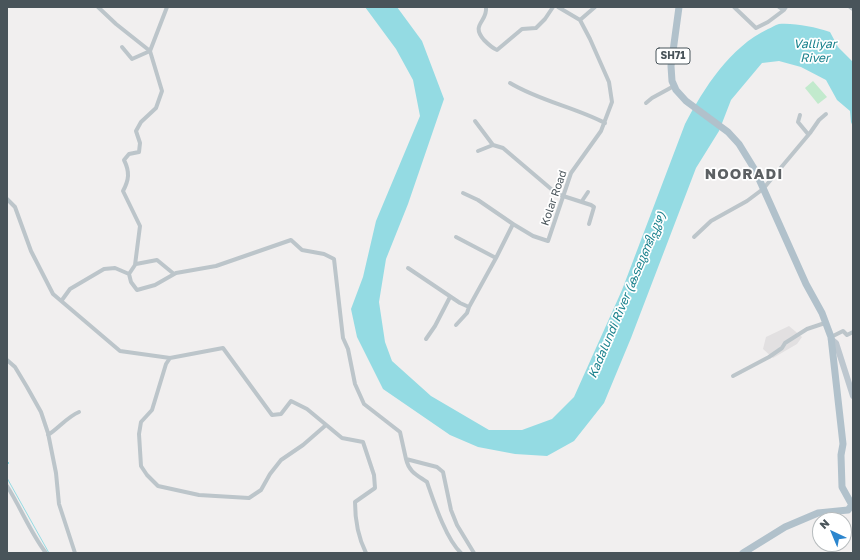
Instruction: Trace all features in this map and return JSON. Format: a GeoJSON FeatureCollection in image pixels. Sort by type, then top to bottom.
{"type":"FeatureCollection","features":[{"type":"Feature","properties":{"kind":"main road","name":"SH71"},"geometry":{"type":"LineString","coordinates":[[674,86],[671,66],[679,7]]}},
{"type":"Feature","properties":{"kind":"main road"},"geometry":{"type":"LineString","coordinates":[[674,86],[686,101],[728,132],[739,144],[755,170],[831,338],[843,444],[841,455],[842,487],[852,505],[852,508],[839,512],[818,513],[785,526],[743,553]]}},
{"type":"Feature","properties":{"kind":"main road"},"geometry":{"type":"LineString","coordinates":[[831,338],[836,343],[853,396]]}},
{"type":"Feature","properties":{"kind":"street"},"geometry":{"type":"LineString","coordinates":[[98,7],[116,24],[150,51],[162,91],[156,108],[141,122],[136,131],[140,143],[139,152],[129,154],[124,160],[127,167],[129,180],[123,191],[140,226],[136,264],[129,274],[131,282],[137,290],[155,285],[174,274],[216,266],[291,240],[302,250],[324,254],[334,259],[343,338],[348,349],[355,384],[364,404],[400,432],[408,466],[413,474],[428,482],[438,514],[454,544],[461,553]]}},
{"type":"Feature","properties":{"kind":"street"},"geometry":{"type":"LineString","coordinates":[[122,47],[132,59],[150,51],[167,7]]}},
{"type":"Feature","properties":{"kind":"street"},"geometry":{"type":"LineString","coordinates":[[486,7],[486,13],[478,27],[479,33],[495,50],[522,29],[536,28],[545,19],[553,7]]}},
{"type":"Feature","properties":{"kind":"street"},"geometry":{"type":"LineString","coordinates":[[558,7],[580,20],[595,7]]}},
{"type":"Feature","properties":{"kind":"street"},"geometry":{"type":"LineString","coordinates":[[734,7],[756,28],[768,22],[785,8]]}},
{"type":"Feature","properties":{"kind":"street"},"geometry":{"type":"LineString","coordinates":[[779,7],[785,8]]}},
{"type":"Feature","properties":{"kind":"street","name":"Kolar Road"},"geometry":{"type":"LineString","coordinates":[[513,224],[533,236],[548,241],[565,196],[571,173],[605,123],[612,102],[611,91],[590,39],[580,20]]}},
{"type":"Feature","properties":{"kind":"street"},"geometry":{"type":"LineString","coordinates":[[510,83],[535,96],[579,111],[605,123]]}},
{"type":"Feature","properties":{"kind":"street"},"geometry":{"type":"LineString","coordinates":[[646,103],[674,86]]}},
{"type":"Feature","properties":{"kind":"street"},"geometry":{"type":"LineString","coordinates":[[694,237],[711,220],[747,201],[763,189],[819,120],[826,114]]}},
{"type":"Feature","properties":{"kind":"street"},"geometry":{"type":"LineString","coordinates":[[800,115],[798,122],[808,134]]}},
{"type":"Feature","properties":{"kind":"street"},"geometry":{"type":"LineString","coordinates":[[475,121],[493,145],[503,148],[557,194],[565,196],[576,202],[582,202],[594,208],[589,224]]}},
{"type":"Feature","properties":{"kind":"street"},"geometry":{"type":"LineString","coordinates":[[478,151],[493,145]]}},
{"type":"Feature","properties":{"kind":"street"},"geometry":{"type":"LineString","coordinates":[[582,202],[588,192]]}},
{"type":"Feature","properties":{"kind":"street"},"geometry":{"type":"LineString","coordinates":[[456,325],[467,313],[513,224],[478,200],[463,193]]}},
{"type":"Feature","properties":{"kind":"street"},"geometry":{"type":"LineString","coordinates":[[7,199],[14,207],[42,274],[54,294],[120,351],[170,358],[223,348],[272,415],[281,414],[291,401],[307,409],[342,438],[363,442],[374,475],[375,488],[355,502],[351,511]]}},
{"type":"Feature","properties":{"kind":"street"},"geometry":{"type":"LineString","coordinates":[[456,237],[496,258]]}},
{"type":"Feature","properties":{"kind":"street"},"geometry":{"type":"LineString","coordinates":[[136,264],[157,260],[174,274]]}},
{"type":"Feature","properties":{"kind":"street"},"geometry":{"type":"LineString","coordinates":[[62,300],[70,289],[100,271],[115,268],[129,274]]}},
{"type":"Feature","properties":{"kind":"street"},"geometry":{"type":"LineString","coordinates":[[408,268],[469,307]]}},
{"type":"Feature","properties":{"kind":"street"},"geometry":{"type":"LineString","coordinates":[[426,339],[436,326],[450,296]]}},
{"type":"Feature","properties":{"kind":"street"},"geometry":{"type":"LineString","coordinates":[[733,376],[769,357],[782,348],[785,343],[807,329],[825,323]]}},
{"type":"Feature","properties":{"kind":"street"},"geometry":{"type":"LineString","coordinates":[[831,338],[842,331],[847,335],[853,332]]}},
{"type":"Feature","properties":{"kind":"street"},"geometry":{"type":"LineString","coordinates":[[170,358],[166,364],[152,410],[140,422],[139,434],[141,466],[146,475],[158,486],[199,495],[249,498],[261,490],[270,474],[281,460],[310,441],[326,425]]}},
{"type":"Feature","properties":{"kind":"street"},"geometry":{"type":"LineString","coordinates":[[7,360],[15,367],[27,386],[40,412],[48,435],[56,473],[59,504],[75,553]]}},
{"type":"Feature","properties":{"kind":"street"},"geometry":{"type":"LineString","coordinates":[[48,435],[62,425],[70,416],[79,412]]}},
{"type":"Feature","properties":{"kind":"street"},"geometry":{"type":"LineString","coordinates":[[406,458],[437,467],[443,472],[451,510],[456,524],[474,553]]}},
{"type":"Feature","properties":{"kind":"street"},"geometry":{"type":"LineString","coordinates":[[7,486],[26,518],[33,535],[46,553]]}},
{"type":"Feature","properties":{"kind":"street"},"geometry":{"type":"LineString","coordinates":[[355,502],[355,515],[361,544],[366,553]]}},
{"type":"Feature","properties":{"kind":"shaded area"},"geometry":{"type":"Polygon","coordinates":[[[789,326],[802,337],[797,344],[773,358],[763,349],[766,337],[789,326]]]}},
{"type":"Feature","properties":{"kind":"green space"},"geometry":{"type":"Polygon","coordinates":[[[813,81],[827,97],[818,104],[805,88],[813,81]]]}},
{"type":"Feature","properties":{"kind":"water","name":"Valliyar River"},"geometry":{"type":"Polygon","coordinates":[[[365,7],[397,7],[422,41],[444,99],[408,204],[386,259],[379,302],[385,342],[392,361],[431,396],[489,430],[522,430],[552,419],[574,397],[622,290],[685,124],[701,96],[719,70],[742,46],[754,37],[779,24],[792,24],[818,28],[830,32],[838,47],[853,62],[853,127],[850,111],[837,100],[826,80],[801,67],[779,61],[762,63],[731,100],[719,131],[696,168],[631,338],[604,403],[574,441],[547,456],[515,454],[478,447],[450,435],[383,389],[357,337],[351,309],[363,277],[376,221],[420,116],[413,80],[396,49],[365,7]]]}},
{"type":"Feature","properties":{"kind":"waterway"},"geometry":{"type":"LineString","coordinates":[[7,461],[9,463],[7,465]]}},
{"type":"Feature","properties":{"kind":"waterway"},"geometry":{"type":"LineString","coordinates":[[7,478],[49,553]]}},
{"type":"Feature","properties":{"kind":"district","name":"NOORADI"},"geometry":{"type":"Point","coordinates":[744,174]}},
{"type":"Feature","properties":{"kind":"water label","name":"Kadalundi River (കടലുണ്ടിപ്പുഴ)"},"geometry":{"type":"Point","coordinates":[627,295]}}]}
